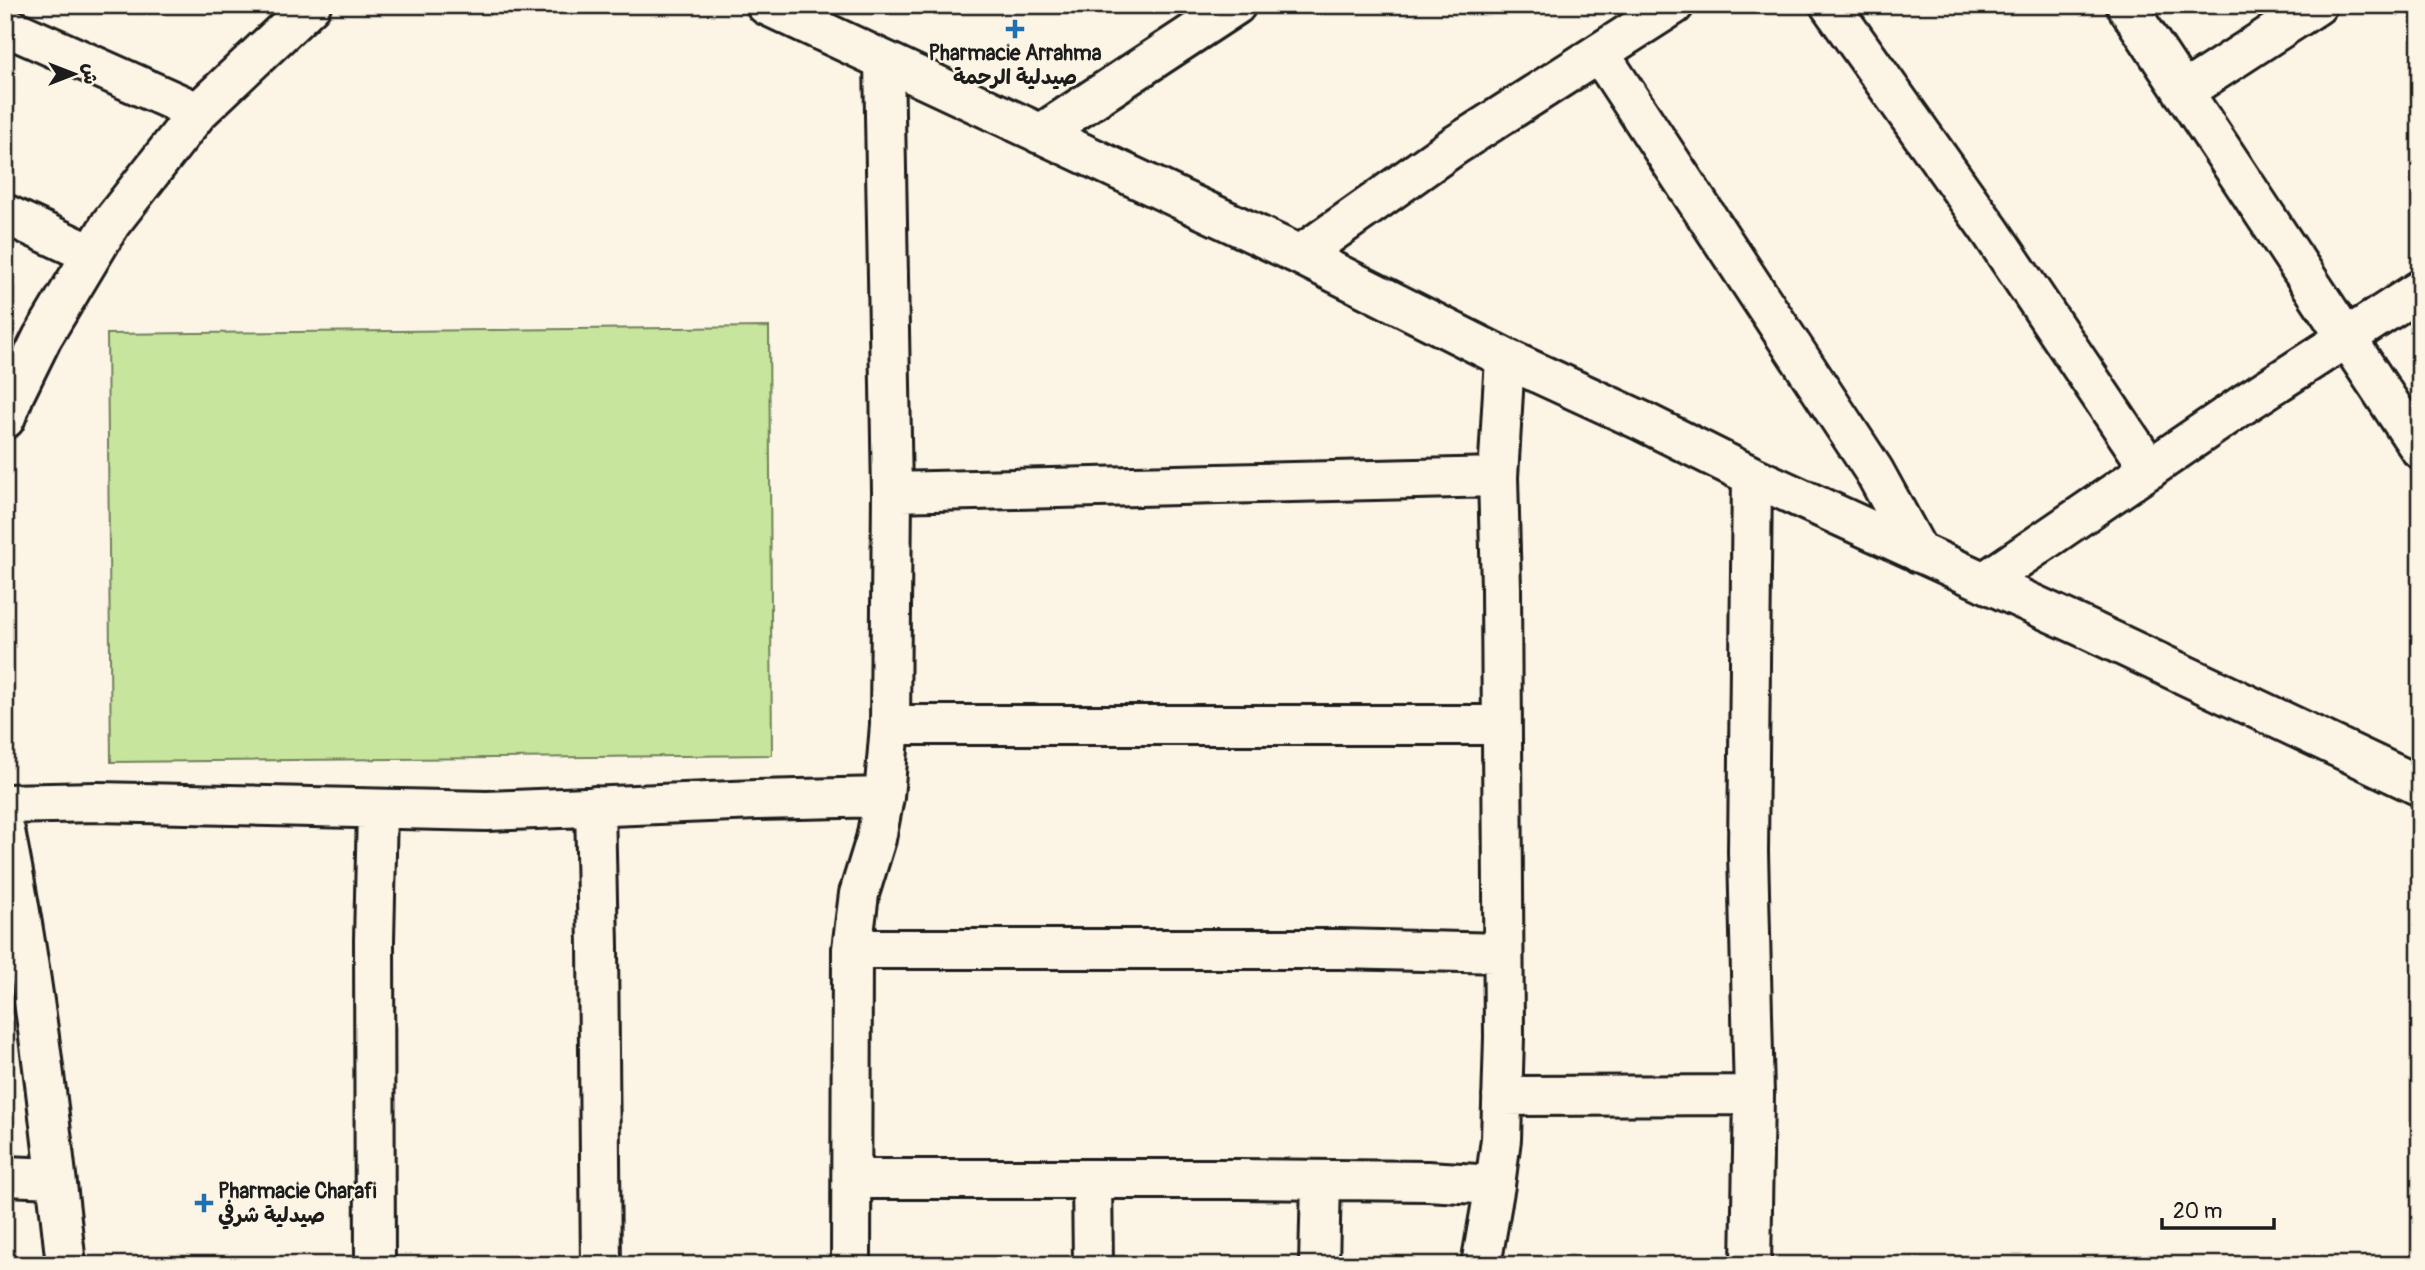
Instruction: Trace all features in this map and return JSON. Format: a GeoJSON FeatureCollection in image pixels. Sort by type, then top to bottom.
{"type":"FeatureCollection","features":[{"type":"Feature","properties":{"kind":"street"},"geometry":{"type":"LineString","coordinates":[[8,400],[91,254],[151,170],[198,112],[311,5]]}},
{"type":"Feature","properties":{"kind":"street"},"geometry":{"type":"LineString","coordinates":[[1040,134],[1236,5]]}},
{"type":"Feature","properties":{"kind":"street"},"geometry":{"type":"LineString","coordinates":[[1300,255],[1454,146],[1674,5]]}},
{"type":"Feature","properties":{"kind":"street"},"geometry":{"type":"LineString","coordinates":[[1830,5],[1990,232],[2150,469]]}},
{"type":"Feature","properties":{"kind":"street"},"geometry":{"type":"LineString","coordinates":[[2126,5],[2420,449]]}},
{"type":"Feature","properties":{"kind":"street"},"geometry":{"type":"LineString","coordinates":[[2183,92],[2317,5]]}},
{"type":"Feature","properties":{"kind":"street"},"geometry":{"type":"LineString","coordinates":[[790,10],[884,61],[1300,255],[1504,358],[2420,786]]}},
{"type":"Feature","properties":{"kind":"street"},"geometry":{"type":"LineString","coordinates":[[20,21],[198,112]]}},
{"type":"Feature","properties":{"kind":"street"},"geometry":{"type":"LineString","coordinates":[[1600,54],[1874,471],[1919,554]]}},
{"type":"Feature","properties":{"kind":"street"},"geometry":{"type":"LineString","coordinates":[[851,1265],[852,949],[859,894],[876,839],[884,797],[891,725],[892,492],[884,61]]}},
{"type":"Feature","properties":{"kind":"street"},"geometry":{"type":"LineString","coordinates":[[5,214],[91,254]]}},
{"type":"Feature","properties":{"kind":"street"},"geometry":{"type":"LineString","coordinates":[[1984,582],[2420,290]]}},
{"type":"Feature","properties":{"kind":"street"},"geometry":{"type":"LineString","coordinates":[[1481,1265],[1501,1139],[1502,725],[1498,477],[1504,358]]}},
{"type":"Feature","properties":{"kind":"street"},"geometry":{"type":"LineString","coordinates":[[1751,1265],[1754,1094],[1748,852],[1752,476]]}},
{"type":"Feature","properties":{"kind":"street"},"geometry":{"type":"LineString","coordinates":[[892,492],[1498,477]]}},
{"type":"Feature","properties":{"kind":"street"},"geometry":{"type":"LineString","coordinates":[[891,725],[1502,725]]}},
{"type":"Feature","properties":{"kind":"street"},"geometry":{"type":"LineString","coordinates":[[5,804],[97,802],[486,811],[884,797]]}},
{"type":"Feature","properties":{"kind":"street"},"geometry":{"type":"LineString","coordinates":[[595,806],[601,1265]]}},
{"type":"Feature","properties":{"kind":"street"},"geometry":{"type":"LineString","coordinates":[[375,1265],[374,940],[377,810]]}},
{"type":"Feature","properties":{"kind":"street"},"geometry":{"type":"LineString","coordinates":[[5,831],[32,982],[66,1265]]}},
{"type":"Feature","properties":{"kind":"street"},"geometry":{"type":"LineString","coordinates":[[852,949],[1340,949],[1503,953]]}},
{"type":"Feature","properties":{"kind":"street"},"geometry":{"type":"LineString","coordinates":[[1502,1096],[1754,1094]]}},
{"type":"Feature","properties":{"kind":"street"},"geometry":{"type":"LineString","coordinates":[[5,1176],[57,1178]]}},
{"type":"Feature","properties":{"kind":"street"},"geometry":{"type":"LineString","coordinates":[[853,1179],[1321,1180],[1495,1185]]}},
{"type":"Feature","properties":{"kind":"street"},"geometry":{"type":"LineString","coordinates":[[1092,1179],[1093,1265]]}},
{"type":"Feature","properties":{"kind":"street"},"geometry":{"type":"LineString","coordinates":[[1319,1265],[1321,1180]]}},
{"type":"Feature","properties":{"kind":"green space"},"geometry":{"type":"Polygon","coordinates":[[[769,327],[772,755],[111,762],[107,334],[769,327]]]}},
{"type":"Feature","properties":{"kind":"place","name":"Pharmacie Arrahma صيدلية الرحمة"},"geometry":{"type":"Point","coordinates":[1015,29]}},
{"type":"Feature","properties":{"kind":"place","name":"Pharmacie Charafi صيدلية شرفي"},"geometry":{"type":"Point","coordinates":[204,1203]}}]}
